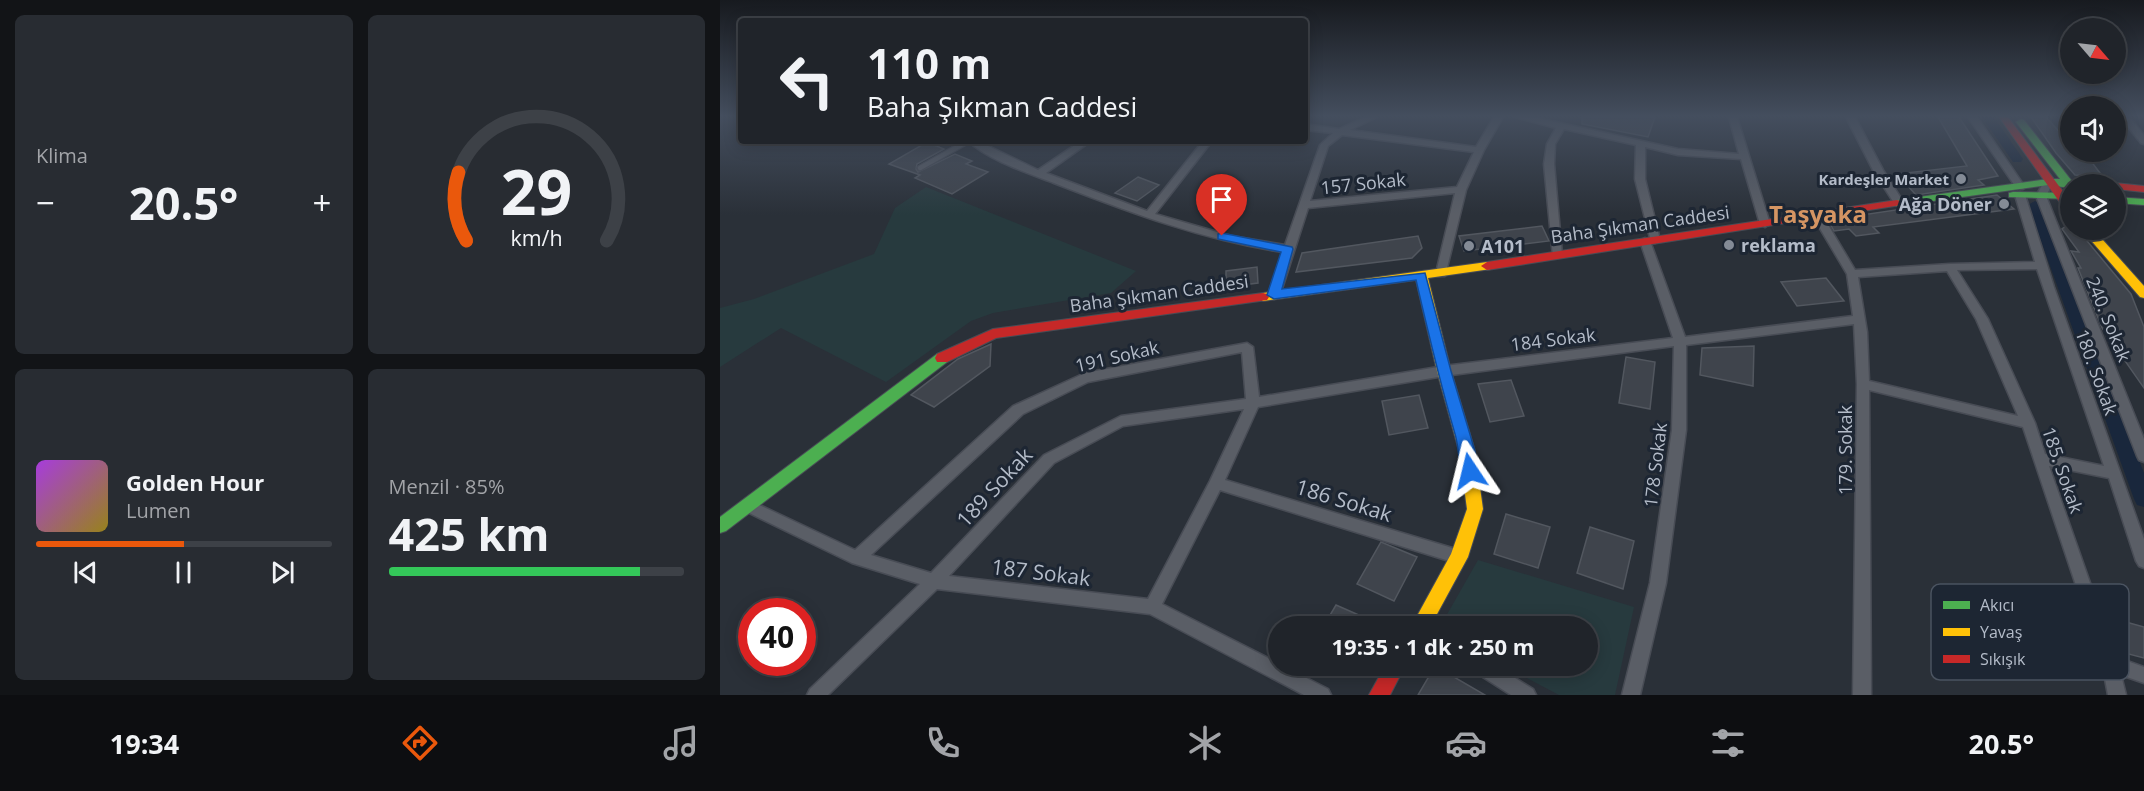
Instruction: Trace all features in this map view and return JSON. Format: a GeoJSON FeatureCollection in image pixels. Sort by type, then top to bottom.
{"type":"FeatureCollection","features":[{"type":"Feature","properties":{"kind":"main road"},"geometry":{"type":"LineString","coordinates":[[2025,149],[2048,182],[2060,192]]}},
{"type":"Feature","properties":{"kind":"main road"},"geometry":{"type":"LineString","coordinates":[[2043,149],[2061,174]]}},
{"type":"Feature","properties":{"kind":"main road","name":"Baha Şıkman Caddesi"},"geometry":{"type":"LineString","coordinates":[[2020,191],[2048,182],[2060,183]]}},
{"type":"Feature","properties":{"kind":"main road"},"geometry":{"type":"LineString","coordinates":[[2126,187],[2144,189]]}},
{"type":"Feature","properties":{"kind":"main road","name":"Baha Şıkman Caddesi"},"geometry":{"type":"LineString","coordinates":[[720,526],[946,355],[993,334],[1421,276],[1983,192],[2020,191],[2041,196],[2060,196]]}},
{"type":"Feature","properties":{"kind":"main road"},"geometry":{"type":"LineString","coordinates":[[2126,201],[2144,202]]}},
{"type":"Feature","properties":{"kind":"main road"},"geometry":{"type":"LineString","coordinates":[[2097,240],[2144,294]]}},
{"type":"Feature","properties":{"kind":"main road"},"geometry":{"type":"LineString","coordinates":[[2114,240],[2144,274]]}},
{"type":"Feature","properties":{"kind":"main road"},"geometry":{"type":"LineString","coordinates":[[1421,276],[1444,371],[1467,451],[1475,509],[1459,557],[1426,616]]}},
{"type":"Feature","properties":{"kind":"main road"},"geometry":{"type":"LineString","coordinates":[[1378,695],[1390,676]]}},
{"type":"Feature","properties":{"kind":"street"},"geometry":{"type":"LineString","coordinates":[[985,149],[1000,158],[1130,210],[1222,236],[1287,249]]}},
{"type":"Feature","properties":{"kind":"street"},"geometry":{"type":"LineString","coordinates":[[1039,174],[1075,149]]}},
{"type":"Feature","properties":{"kind":"street"},"geometry":{"type":"LineString","coordinates":[[1149,215],[1201,149]]}},
{"type":"Feature","properties":{"kind":"street"},"geometry":{"type":"LineString","coordinates":[[1274,295],[1287,249],[1323,149]]}},
{"type":"Feature","properties":{"kind":"street"},"geometry":{"type":"LineString","coordinates":[[1441,273],[1461,190],[1479,150],[1475,149]]}},
{"type":"Feature","properties":{"kind":"street"},"geometry":{"type":"LineString","coordinates":[[1550,149],[1549,164],[1557,255]]}},
{"type":"Feature","properties":{"kind":"street","name":"178 Sokak"},"geometry":{"type":"LineString","coordinates":[[1631,695],[1658,583],[1678,442],[1680,340],[1650,240],[1640,178],[1640,149]]}},
{"type":"Feature","properties":{"kind":"street"},"geometry":{"type":"LineString","coordinates":[[1664,149],[1745,158]]}},
{"type":"Feature","properties":{"kind":"street"},"geometry":{"type":"LineString","coordinates":[[1742,149],[1765,224]]}},
{"type":"Feature","properties":{"kind":"street"},"geometry":{"type":"LineString","coordinates":[[1867,149],[1899,203]]}},
{"type":"Feature","properties":{"kind":"street","name":"180. Sokak"},"geometry":{"type":"LineString","coordinates":[[1993,149],[2020,191],[2039,265],[2144,561]]}},
{"type":"Feature","properties":{"kind":"street"},"geometry":{"type":"LineString","coordinates":[[2041,196],[2048,182]]}},
{"type":"Feature","properties":{"kind":"street","name":"157 Sokak"},"geometry":{"type":"LineString","coordinates":[[1304,205],[1461,190]]}},
{"type":"Feature","properties":{"kind":"street","name":"240. Sokak"},"geometry":{"type":"LineString","coordinates":[[2041,196],[2138,425],[2144,456]]}},
{"type":"Feature","properties":{"kind":"street","name":"179. Sokak"},"geometry":{"type":"LineString","coordinates":[[1817,215],[1852,274],[1858,319],[1863,384],[1862,695]]}},
{"type":"Feature","properties":{"kind":"street"},"geometry":{"type":"LineString","coordinates":[[1852,274],[1950,267],[2039,265]]}},
{"type":"Feature","properties":{"kind":"street","name":"185. Sokak"},"geometry":{"type":"LineString","coordinates":[[1950,267],[1982,319],[2028,423],[2082,584]]}},
{"type":"Feature","properties":{"kind":"street","name":"184 Sokak"},"geometry":{"type":"LineString","coordinates":[[1253,403],[1444,371],[1858,319]]}},
{"type":"Feature","properties":{"kind":"street","name":"191 Sokak"},"geometry":{"type":"LineString","coordinates":[[857,558],[1018,410],[1085,378],[1247,347],[1253,403]]}},
{"type":"Feature","properties":{"kind":"street"},"geometry":{"type":"LineString","coordinates":[[1863,384],[2028,423]]}},
{"type":"Feature","properties":{"kind":"street"},"geometry":{"type":"LineString","coordinates":[[1152,607],[1216,483],[1253,403]]}},
{"type":"Feature","properties":{"kind":"street","name":"189 Sokak"},"geometry":{"type":"LineString","coordinates":[[816,695],[934,581],[1049,459],[1121,421],[1253,403]]}},
{"type":"Feature","properties":{"kind":"street"},"geometry":{"type":"LineString","coordinates":[[2040,458],[2115,474]]}},
{"type":"Feature","properties":{"kind":"street","name":"186 Sokak"},"geometry":{"type":"LineString","coordinates":[[1216,483],[1459,557]]}},
{"type":"Feature","properties":{"kind":"street","name":"187 Sokak"},"geometry":{"type":"LineString","coordinates":[[748,506],[857,558],[934,581],[1152,607],[1322,695]]}},
{"type":"Feature","properties":{"kind":"street"},"geometry":{"type":"LineString","coordinates":[[2129,670],[2144,675]]}},
{"type":"Feature","properties":{"kind":"street"},"geometry":{"type":"LineString","coordinates":[[1497,676],[1527,695]]}},
{"type":"Feature","properties":{"kind":"street","name":"185. Sokak"},"geometry":{"type":"LineString","coordinates":[[2113,680],[2116,695]]}},
{"type":"Feature","properties":{"kind":"lane"},"geometry":{"type":"LineString","coordinates":[[920,168],[954,149]]}},
{"type":"Feature","properties":{"kind":"green space"},"geometry":{"type":"Polygon","coordinates":[[[926,187],[1136,271],[1111,293],[993,313],[971,321],[886,382],[781,328],[720,367],[720,308],[754,299],[874,254],[895,208],[926,187]]]}},
{"type":"Feature","properties":{"kind":"green space"},"geometry":{"type":"Polygon","coordinates":[[[1478,560],[1634,607],[1615,695],[1559,695],[1523,676],[1598,676],[1598,616],[1446,616],[1478,560]]]}},
{"type":"Feature","properties":{"kind":"building"},"geometry":{"type":"Polygon","coordinates":[[[914,149],[943,149],[917,164],[918,172],[955,154],[972,161],[966,164],[988,172],[952,194],[915,178],[920,175],[889,164],[914,149]]]}},
{"type":"Feature","properties":{"kind":"building"},"geometry":{"type":"Polygon","coordinates":[[[1957,149],[1980,149],[1998,176],[1978,180],[1984,185],[1916,195],[1897,174],[1967,166],[1957,149]]]}},
{"type":"Feature","properties":{"kind":"building"},"geometry":{"type":"Polygon","coordinates":[[[2054,149],[2060,149],[2060,158],[2056,153],[2054,149]]]}},
{"type":"Feature","properties":{"kind":"building"},"geometry":{"type":"Polygon","coordinates":[[[2064,162],[2092,162],[2101,174],[2074,174],[2064,162]]]}},
{"type":"Feature","properties":{"kind":"building"},"geometry":{"type":"Polygon","coordinates":[[[1138,177],[1159,185],[1137,201],[1115,193],[1138,177]]]}},
{"type":"Feature","properties":{"kind":"building"},"geometry":{"type":"Polygon","coordinates":[[[1997,195],[2014,209],[1873,227],[1879,233],[1856,236],[1849,229],[1834,231],[1828,220],[1997,195]]]}},
{"type":"Feature","properties":{"kind":"building"},"geometry":{"type":"Polygon","coordinates":[[[1542,226],[1549,241],[1464,251],[1459,236],[1542,226]]]}},
{"type":"Feature","properties":{"kind":"building"},"geometry":{"type":"Polygon","coordinates":[[[1418,236],[1422,248],[1412,258],[1296,272],[1302,253],[1418,236]]]}},
{"type":"Feature","properties":{"kind":"building"},"geometry":{"type":"Polygon","coordinates":[[[2070,240],[2086,240],[2131,294],[2144,327],[2144,388],[2102,328],[2078,268],[2081,268],[2071,251],[2079,252],[2070,240]]]}},
{"type":"Feature","properties":{"kind":"building"},"geometry":{"type":"Polygon","coordinates":[[[1257,267],[1258,283],[1226,287],[1226,271],[1257,267]]]}},
{"type":"Feature","properties":{"kind":"building"},"geometry":{"type":"Polygon","coordinates":[[[1826,278],[1844,301],[1797,306],[1781,282],[1826,278]]]}},
{"type":"Feature","properties":{"kind":"building"},"geometry":{"type":"Polygon","coordinates":[[[991,344],[990,366],[934,407],[911,395],[958,359],[991,344]]]}},
{"type":"Feature","properties":{"kind":"building"},"geometry":{"type":"Polygon","coordinates":[[[1754,346],[1753,386],[1700,375],[1702,348],[1754,346]]]}},
{"type":"Feature","properties":{"kind":"building"},"geometry":{"type":"Polygon","coordinates":[[[1626,357],[1655,362],[1650,409],[1619,403],[1626,357]]]}},
{"type":"Feature","properties":{"kind":"building"},"geometry":{"type":"Polygon","coordinates":[[[1511,380],[1524,416],[1490,422],[1478,384],[1511,380]]]}},
{"type":"Feature","properties":{"kind":"building"},"geometry":{"type":"Polygon","coordinates":[[[1419,395],[1428,428],[1389,435],[1382,401],[1419,395]]]}},
{"type":"Feature","properties":{"kind":"building"},"geometry":{"type":"Polygon","coordinates":[[[1506,514],[1550,527],[1538,568],[1494,554],[1506,514]]]}},
{"type":"Feature","properties":{"kind":"building"},"geometry":{"type":"Polygon","coordinates":[[[1590,527],[1634,541],[1623,589],[1577,573],[1590,527]]]}},
{"type":"Feature","properties":{"kind":"building"},"geometry":{"type":"Polygon","coordinates":[[[1381,542],[1417,557],[1394,601],[1357,584],[1381,542]]]}},
{"type":"Feature","properties":{"kind":"building"},"geometry":{"type":"Polygon","coordinates":[[[1336,605],[1361,616],[1330,616],[1336,605]]]}},
{"type":"Feature","properties":{"kind":"building"},"geometry":{"type":"Polygon","coordinates":[[[2129,623],[2144,627],[2144,658],[2129,654],[2129,623]]]}},
{"type":"Feature","properties":{"kind":"building"},"geometry":{"type":"Polygon","coordinates":[[[1429,676],[1452,676],[1485,695],[1418,695],[1429,676]]]}},
{"type":"Feature","properties":{"kind":"waterway"},"geometry":{"type":"LineString","coordinates":[[2010,149],[2017,159]]}},
{"type":"Feature","properties":{"kind":"waterway"},"geometry":{"type":"LineString","coordinates":[[2035,205],[2144,499]]}},
{"type":"Feature","properties":{"kind":"traffic: fast"},"geometry":{"type":"LineString","coordinates":[[2042,149],[2061,174]]}},
{"type":"Feature","properties":{"kind":"traffic: fast"},"geometry":{"type":"LineString","coordinates":[[1897,203],[2048,182],[2060,182]]}},
{"type":"Feature","properties":{"kind":"traffic: fast"},"geometry":{"type":"LineString","coordinates":[[2013,195],[2060,196]]}},
{"type":"Feature","properties":{"kind":"traffic: fast"},"geometry":{"type":"LineString","coordinates":[[2126,201],[2144,202]]}},
{"type":"Feature","properties":{"kind":"traffic: fast"},"geometry":{"type":"LineString","coordinates":[[720,526],[942,358]]}},
{"type":"Feature","properties":{"kind":"traffic: slow"},"geometry":{"type":"LineString","coordinates":[[2097,240],[2144,294]]}},
{"type":"Feature","properties":{"kind":"traffic: slow"},"geometry":{"type":"LineString","coordinates":[[1263,297],[1487,266]]}},
{"type":"Feature","properties":{"kind":"traffic: slow"},"geometry":{"type":"LineString","coordinates":[[1421,276],[1444,371],[1467,451],[1475,509],[1459,557],[1426,616]]}},
{"type":"Feature","properties":{"kind":"traffic: jam"},"geometry":{"type":"LineString","coordinates":[[2027,149],[2060,195]]}},
{"type":"Feature","properties":{"kind":"traffic: jam"},"geometry":{"type":"LineString","coordinates":[[2126,187],[2144,189]]}},
{"type":"Feature","properties":{"kind":"traffic: jam"},"geometry":{"type":"LineString","coordinates":[[1487,266],[1897,203]]}},
{"type":"Feature","properties":{"kind":"traffic: jam"},"geometry":{"type":"LineString","coordinates":[[942,358],[993,334],[1263,297]]}},
{"type":"Feature","properties":{"kind":"traffic: jam"},"geometry":{"type":"LineString","coordinates":[[1379,695],[1390,676]]}},
{"type":"Feature","properties":{"kind":"place","name":"Kardeşler Market"},"geometry":{"type":"Point","coordinates":[1961,179]}},
{"type":"Feature","properties":{"kind":"place","name":"Ağa Döner"},"geometry":{"type":"Point","coordinates":[2004,204]}},
{"type":"Feature","properties":{"kind":"place","name":"reklama"},"geometry":{"type":"Point","coordinates":[1729,245]}},
{"type":"Feature","properties":{"kind":"place","name":"A101"},"geometry":{"type":"Point","coordinates":[1469,246]}},
{"type":"Feature","properties":{"kind":"district","name":"Taşyaka"},"geometry":{"type":"Point","coordinates":[1818,213]}},
{"type":"Feature","properties":{"kind":"route"},"geometry":{"type":"LineString","coordinates":[[1222,236],[1265,247],[1287,249],[1274,295],[1421,276],[1444,371],[1467,451],[1470,471]]}}]}
